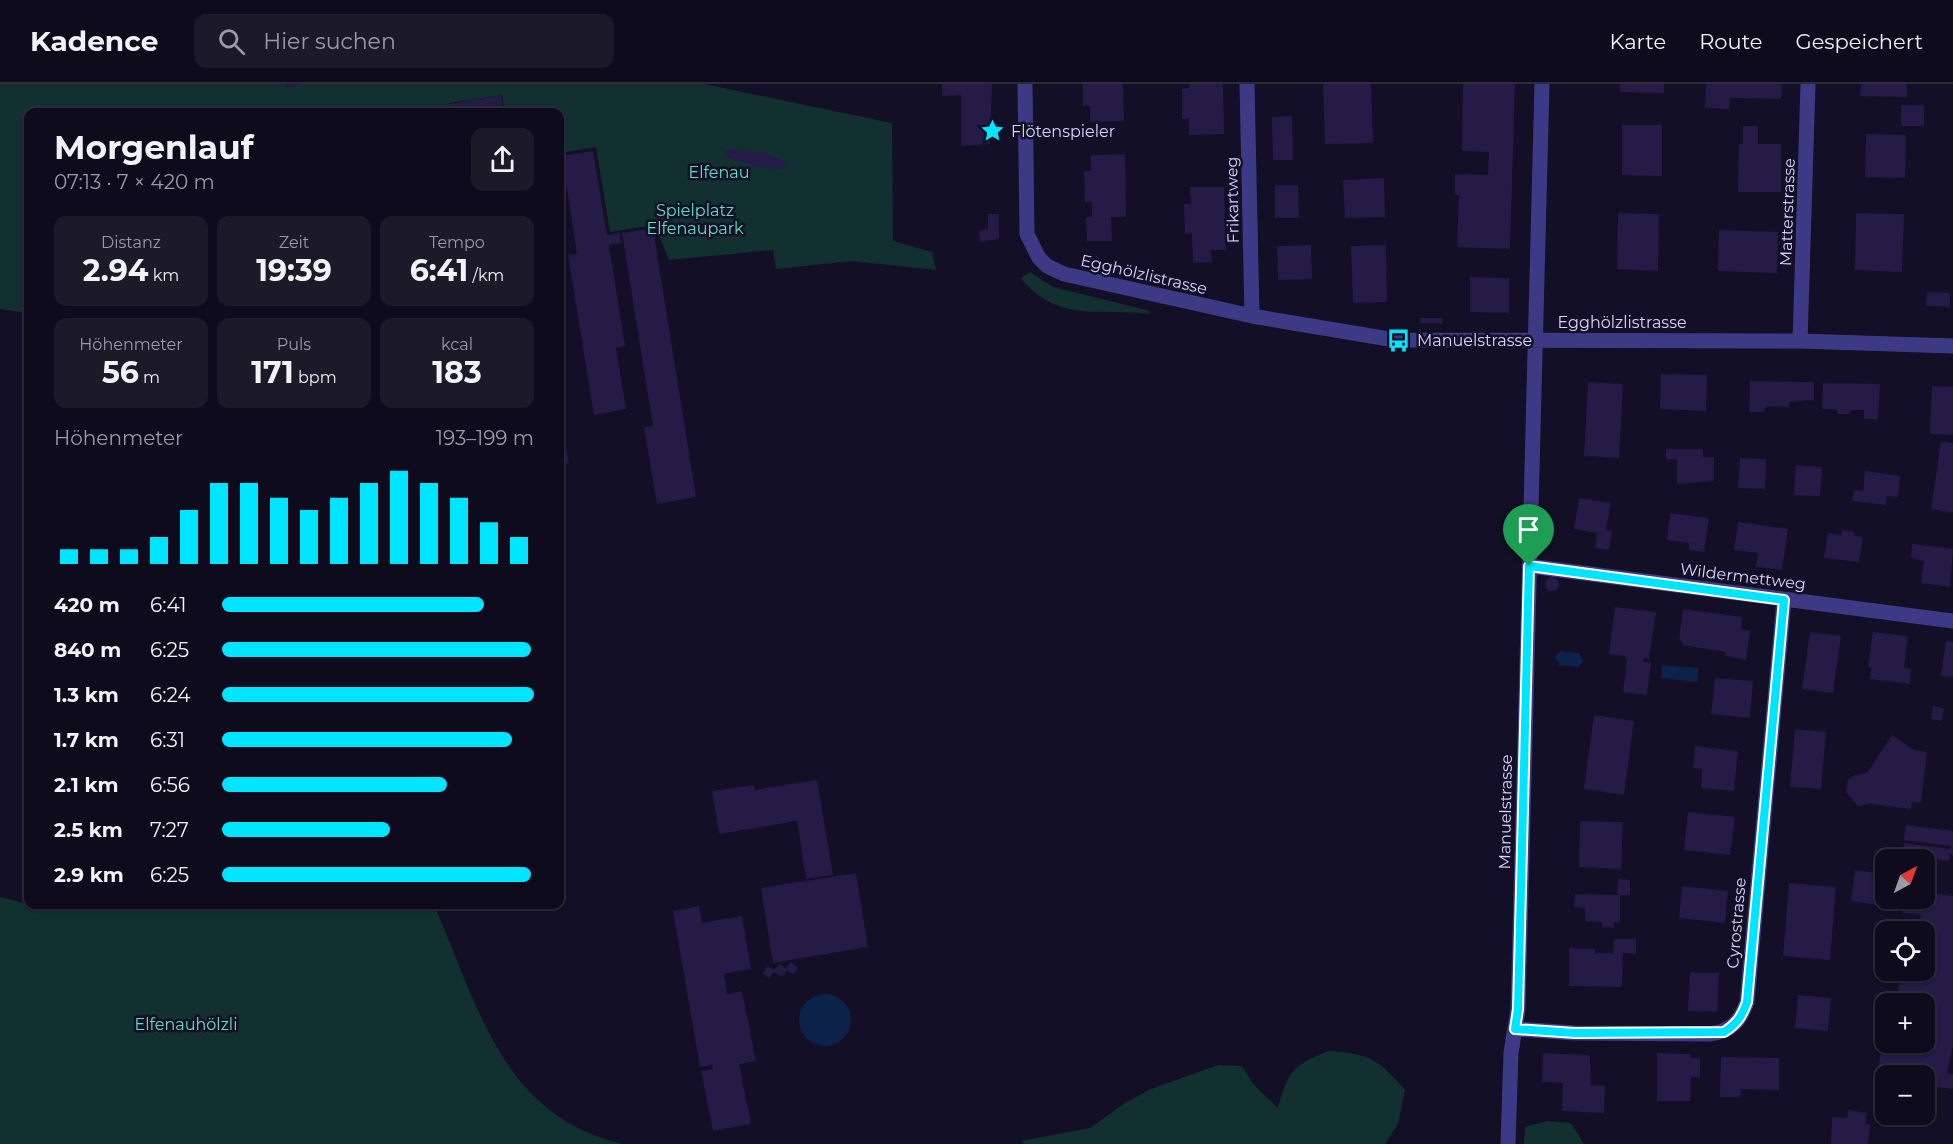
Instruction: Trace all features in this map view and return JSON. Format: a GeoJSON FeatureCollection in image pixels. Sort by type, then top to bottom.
{"type":"FeatureCollection","features":[{"type":"Feature","properties":{"kind":"street","name":"Egghölzlistrasse"},"geometry":{"type":"LineString","coordinates":[[1025,84],[1027,234],[1033,249],[1047,266],[1064,274],[1252,316],[1395,340],[1800,340],[1953,346]]}},
{"type":"Feature","properties":{"kind":"street","name":"Frikartweg"},"geometry":{"type":"LineString","coordinates":[[1247,84],[1252,316]]}},
{"type":"Feature","properties":{"kind":"street","name":"Manuelstrasse"},"geometry":{"type":"LineString","coordinates":[[1508,1144],[1511,1053],[1518,1009],[1542,84]]}},
{"type":"Feature","properties":{"kind":"street","name":"Matterstrasse"},"geometry":{"type":"LineString","coordinates":[[1800,340],[1808,84]]}},
{"type":"Feature","properties":{"kind":"street","name":"Wildermettweg"},"geometry":{"type":"LineString","coordinates":[[1529,566],[1953,621]]}},
{"type":"Feature","properties":{"kind":"street","name":"Cyrostrasse"},"geometry":{"type":"LineString","coordinates":[[1515,1029],[1575,1033],[1710,1034],[1724,1032],[1734,1026],[1742,1016],[1748,990],[1784,600]]}},
{"type":"Feature","properties":{"kind":"green space","name":"Elfenau"},"geometry":{"type":"Polygon","coordinates":[[[0,84],[704,84],[892,123],[893,241],[932,252],[936,270],[852,261],[776,269],[773,250],[669,260],[655,225],[610,232],[596,147],[564,152],[564,108],[504,108],[502,95],[449,103],[450,108],[24,108],[24,312],[0,309],[0,84]]]}},
{"type":"Feature","properties":{"kind":"green space"},"geometry":{"type":"Polygon","coordinates":[[[1030,272],[1053,287],[1150,311],[1149,314],[1080,311],[1064,308],[1049,302],[1021,278],[1030,272]]]}},
{"type":"Feature","properties":{"kind":"green space","name":"Elfenauhölzli"},"geometry":{"type":"Polygon","coordinates":[[[0,897],[24,903],[24,909],[436,909],[481,1017],[499,1051],[521,1082],[548,1109],[582,1130],[623,1144],[0,1144],[0,897]]]}},
{"type":"Feature","properties":{"kind":"green space"},"geometry":{"type":"Polygon","coordinates":[[[1329,1051],[1364,1056],[1372,1060],[1388,1071],[1405,1090],[1398,1124],[1385,1144],[1024,1144],[1021,1141],[1090,1128],[1125,1103],[1151,1089],[1218,1065],[1242,1066],[1254,1085],[1278,1108],[1285,1085],[1294,1071],[1307,1061],[1329,1051]]]}},
{"type":"Feature","properties":{"kind":"green space"},"geometry":{"type":"Polygon","coordinates":[[[1547,1121],[1571,1123],[1584,1144],[1524,1144],[1525,1127],[1547,1121]]]}},
{"type":"Feature","properties":{"kind":"water"},"geometry":{"type":"Polygon","coordinates":[[[1561,651],[1579,653],[1583,662],[1578,667],[1559,665],[1555,657],[1561,651]]]}},
{"type":"Feature","properties":{"kind":"water"},"geometry":{"type":"Polygon","coordinates":[[[1662,665],[1698,668],[1697,682],[1661,678],[1662,665]]]}},
{"type":"Feature","properties":{"kind":"water"},"geometry":{"type":"Polygon","coordinates":[[[820,994],[830,994],[839,998],[847,1006],[851,1020],[847,1034],[839,1042],[830,1046],[820,1046],[811,1042],[803,1034],[799,1025],[799,1015],[803,1006],[811,998],[820,994]]]}},
{"type":"Feature","properties":{"kind":"building"},"geometry":{"type":"Polygon","coordinates":[[[285,84],[302,84],[302,85],[286,88],[285,84]]]}},
{"type":"Feature","properties":{"kind":"building"},"geometry":{"type":"Polygon","coordinates":[[[942,84],[992,84],[990,144],[961,146],[961,95],[942,96],[942,84]]]}},
{"type":"Feature","properties":{"kind":"building"},"geometry":{"type":"Polygon","coordinates":[[[1083,84],[1123,84],[1124,121],[1090,122],[1090,106],[1083,106],[1083,84]]]}},
{"type":"Feature","properties":{"kind":"building"},"geometry":{"type":"Polygon","coordinates":[[[1189,84],[1223,84],[1224,134],[1189,135],[1189,119],[1182,119],[1182,89],[1189,88],[1189,84]]]}},
{"type":"Feature","properties":{"kind":"building"},"geometry":{"type":"Polygon","coordinates":[[[1323,84],[1371,84],[1373,143],[1325,144],[1323,84]]]}},
{"type":"Feature","properties":{"kind":"building"},"geometry":{"type":"Polygon","coordinates":[[[1463,84],[1515,84],[1510,249],[1457,247],[1459,195],[1455,195],[1455,174],[1488,175],[1489,152],[1462,151],[1463,84]]]}},
{"type":"Feature","properties":{"kind":"building"},"geometry":{"type":"Polygon","coordinates":[[[1620,84],[1664,84],[1664,93],[1620,92],[1620,84]]]}},
{"type":"Feature","properties":{"kind":"building"},"geometry":{"type":"Polygon","coordinates":[[[1706,84],[1782,84],[1781,99],[1730,98],[1729,109],[1705,108],[1706,84]]]}},
{"type":"Feature","properties":{"kind":"building"},"geometry":{"type":"Polygon","coordinates":[[[1861,84],[1907,84],[1907,97],[1860,96],[1861,84]]]}},
{"type":"Feature","properties":{"kind":"building"},"geometry":{"type":"Polygon","coordinates":[[[501,95],[503,108],[450,108],[449,104],[501,95]]]}},
{"type":"Feature","properties":{"kind":"building"},"geometry":{"type":"Polygon","coordinates":[[[1901,105],[1924,105],[1924,126],[1901,126],[1901,105]]]}},
{"type":"Feature","properties":{"kind":"building"},"geometry":{"type":"Polygon","coordinates":[[[1292,116],[1293,160],[1273,160],[1272,117],[1292,116]]]}},
{"type":"Feature","properties":{"kind":"building"},"geometry":{"type":"Polygon","coordinates":[[[1622,125],[1662,125],[1662,176],[1622,175],[1622,125]]]}},
{"type":"Feature","properties":{"kind":"building"},"geometry":{"type":"Polygon","coordinates":[[[1743,126],[1758,126],[1758,144],[1781,144],[1781,192],[1738,192],[1739,144],[1743,144],[1743,126]]]}},
{"type":"Feature","properties":{"kind":"building"},"geometry":{"type":"Polygon","coordinates":[[[1866,134],[1906,135],[1905,178],[1865,177],[1866,134]]]}},
{"type":"Feature","properties":{"kind":"building"},"geometry":{"type":"Polygon","coordinates":[[[734,149],[766,153],[784,161],[787,166],[777,169],[758,167],[724,156],[724,152],[734,149]]]}},
{"type":"Feature","properties":{"kind":"building"},"geometry":{"type":"Polygon","coordinates":[[[593,151],[607,235],[620,233],[621,243],[609,245],[625,346],[616,348],[626,409],[594,415],[568,255],[577,254],[567,189],[564,189],[564,155],[593,151]]]}},
{"type":"Feature","properties":{"kind":"building"},"geometry":{"type":"Polygon","coordinates":[[[1125,154],[1126,217],[1111,217],[1112,241],[1087,241],[1086,217],[1092,217],[1092,201],[1085,202],[1084,171],[1091,171],[1091,155],[1125,154]]]}},
{"type":"Feature","properties":{"kind":"building"},"geometry":{"type":"Polygon","coordinates":[[[1384,178],[1385,217],[1345,218],[1343,180],[1384,178]]]}},
{"type":"Feature","properties":{"kind":"building"},"geometry":{"type":"Polygon","coordinates":[[[1275,185],[1298,185],[1299,218],[1275,218],[1275,185]]]}},
{"type":"Feature","properties":{"kind":"building"},"geometry":{"type":"Polygon","coordinates":[[[1190,187],[1224,187],[1226,250],[1211,250],[1212,262],[1193,263],[1192,233],[1185,234],[1184,204],[1191,204],[1190,187]]]}},
{"type":"Feature","properties":{"kind":"building"},"geometry":{"type":"Polygon","coordinates":[[[1618,213],[1659,214],[1658,271],[1617,269],[1618,213]]]}},
{"type":"Feature","properties":{"kind":"building"},"geometry":{"type":"Polygon","coordinates":[[[1856,213],[1904,214],[1902,272],[1855,270],[1856,213]]]}},
{"type":"Feature","properties":{"kind":"building"},"geometry":{"type":"Polygon","coordinates":[[[988,214],[999,214],[999,239],[980,242],[979,231],[988,229],[988,214]]]}},
{"type":"Feature","properties":{"kind":"building"},"geometry":{"type":"Polygon","coordinates":[[[653,228],[696,497],[657,504],[644,427],[653,426],[622,233],[653,228]]]}},
{"type":"Feature","properties":{"kind":"building"},"geometry":{"type":"Polygon","coordinates":[[[1719,230],[1778,232],[1777,273],[1718,271],[1719,230]]]}},
{"type":"Feature","properties":{"kind":"building"},"geometry":{"type":"Polygon","coordinates":[[[1311,245],[1312,279],[1278,280],[1277,246],[1311,245]]]}},
{"type":"Feature","properties":{"kind":"building"},"geometry":{"type":"Polygon","coordinates":[[[1386,245],[1387,302],[1353,303],[1351,246],[1386,245]]]}},
{"type":"Feature","properties":{"kind":"building"},"geometry":{"type":"Polygon","coordinates":[[[1470,277],[1509,278],[1509,313],[1470,312],[1470,277]]]}},
{"type":"Feature","properties":{"kind":"building"},"geometry":{"type":"Polygon","coordinates":[[[1927,292],[1950,293],[1950,307],[1926,306],[1927,292]]]}},
{"type":"Feature","properties":{"kind":"building"},"geometry":{"type":"Polygon","coordinates":[[[1420,318],[1442,318],[1442,324],[1420,323],[1420,318]]]}},
{"type":"Feature","properties":{"kind":"building"},"geometry":{"type":"Polygon","coordinates":[[[1661,374],[1707,375],[1706,411],[1660,409],[1661,374]]]}},
{"type":"Feature","properties":{"kind":"building"},"geometry":{"type":"Polygon","coordinates":[[[1750,381],[1814,382],[1814,400],[1789,402],[1789,407],[1765,406],[1764,412],[1749,412],[1750,381]]]}},
{"type":"Feature","properties":{"kind":"building"},"geometry":{"type":"Polygon","coordinates":[[[1588,382],[1623,384],[1619,458],[1584,456],[1588,382]]]}},
{"type":"Feature","properties":{"kind":"building"},"geometry":{"type":"Polygon","coordinates":[[[1823,383],[1880,384],[1878,419],[1864,419],[1864,410],[1851,410],[1848,414],[1838,414],[1836,409],[1822,409],[1823,383]]]}},
{"type":"Feature","properties":{"kind":"building"},"geometry":{"type":"Polygon","coordinates":[[[1932,386],[1953,387],[1953,435],[1930,434],[1932,386]]]}},
{"type":"Feature","properties":{"kind":"building"},"geometry":{"type":"Polygon","coordinates":[[[564,436],[569,463],[564,464],[564,436]]]}},
{"type":"Feature","properties":{"kind":"building"},"geometry":{"type":"Polygon","coordinates":[[[1941,441],[1953,443],[1953,513],[1931,509],[1941,441]]]}},
{"type":"Feature","properties":{"kind":"building"},"geometry":{"type":"Polygon","coordinates":[[[1666,449],[1703,449],[1703,457],[1714,457],[1714,481],[1677,484],[1677,459],[1666,459],[1666,449]]]}},
{"type":"Feature","properties":{"kind":"building"},"geometry":{"type":"Polygon","coordinates":[[[1740,458],[1766,459],[1765,489],[1738,488],[1740,458]]]}},
{"type":"Feature","properties":{"kind":"building"},"geometry":{"type":"Polygon","coordinates":[[[1796,465],[1822,467],[1820,496],[1794,495],[1796,465]]]}},
{"type":"Feature","properties":{"kind":"building"},"geometry":{"type":"Polygon","coordinates":[[[1865,471],[1900,476],[1898,497],[1887,496],[1886,505],[1852,501],[1854,490],[1863,491],[1865,471]]]}},
{"type":"Feature","properties":{"kind":"building"},"geometry":{"type":"Polygon","coordinates":[[[1579,498],[1611,503],[1606,530],[1612,531],[1609,550],[1595,548],[1597,533],[1574,529],[1579,498]]]}},
{"type":"Feature","properties":{"kind":"building"},"geometry":{"type":"Polygon","coordinates":[[[1670,513],[1709,518],[1704,552],[1689,550],[1689,543],[1667,540],[1670,513]]]}},
{"type":"Feature","properties":{"kind":"building"},"geometry":{"type":"Polygon","coordinates":[[[1738,522],[1788,529],[1782,570],[1756,567],[1758,553],[1734,550],[1738,522]]]}},
{"type":"Feature","properties":{"kind":"building"},"geometry":{"type":"Polygon","coordinates":[[[1842,530],[1855,532],[1854,536],[1863,537],[1859,562],[1824,558],[1828,533],[1841,535],[1842,530]]]}},
{"type":"Feature","properties":{"kind":"building"},"geometry":{"type":"Polygon","coordinates":[[[1912,544],[1953,549],[1950,587],[1921,583],[1924,561],[1911,558],[1912,544]]]}},
{"type":"Feature","properties":{"kind":"building"},"geometry":{"type":"Polygon","coordinates":[[[1552,577],[1557,579],[1559,584],[1557,589],[1552,591],[1547,589],[1545,584],[1547,579],[1552,577]]]}},
{"type":"Feature","properties":{"kind":"building"},"geometry":{"type":"Polygon","coordinates":[[[1615,607],[1656,612],[1649,659],[1643,658],[1643,662],[1651,663],[1647,695],[1623,692],[1627,660],[1625,656],[1609,654],[1615,607]]]}},
{"type":"Feature","properties":{"kind":"building"},"geometry":{"type":"Polygon","coordinates":[[[1683,609],[1742,617],[1741,629],[1750,631],[1746,660],[1725,656],[1726,652],[1682,645],[1682,641],[1679,640],[1683,609]]]}},
{"type":"Feature","properties":{"kind":"building"},"geometry":{"type":"Polygon","coordinates":[[[1810,632],[1841,636],[1833,693],[1802,689],[1810,632]]]}},
{"type":"Feature","properties":{"kind":"building"},"geometry":{"type":"Polygon","coordinates":[[[1873,632],[1908,636],[1904,668],[1911,669],[1910,684],[1870,679],[1871,667],[1868,667],[1873,632]]]}},
{"type":"Feature","properties":{"kind":"building"},"geometry":{"type":"Polygon","coordinates":[[[1946,641],[1953,642],[1953,677],[1941,676],[1946,641]]]}},
{"type":"Feature","properties":{"kind":"building"},"geometry":{"type":"Polygon","coordinates":[[[1715,678],[1753,681],[1750,718],[1711,714],[1715,678]]]}},
{"type":"Feature","properties":{"kind":"building"},"geometry":{"type":"Polygon","coordinates":[[[1933,706],[1944,708],[1942,721],[1931,719],[1933,706]]]}},
{"type":"Feature","properties":{"kind":"building"},"geometry":{"type":"Polygon","coordinates":[[[1594,715],[1634,721],[1624,795],[1584,789],[1594,715]]]}},
{"type":"Feature","properties":{"kind":"building"},"geometry":{"type":"Polygon","coordinates":[[[1795,729],[1826,732],[1821,789],[1790,787],[1795,729]]]}},
{"type":"Feature","properties":{"kind":"building"},"geometry":{"type":"Polygon","coordinates":[[[1892,735],[1914,750],[1927,752],[1921,803],[1912,802],[1911,809],[1870,804],[1858,806],[1846,792],[1848,780],[1855,775],[1867,773],[1892,735]]]}},
{"type":"Feature","properties":{"kind":"building"},"geometry":{"type":"Polygon","coordinates":[[[1695,746],[1738,751],[1734,791],[1701,788],[1702,769],[1693,768],[1695,746]]]}},
{"type":"Feature","properties":{"kind":"building"},"geometry":{"type":"Polygon","coordinates":[[[817,780],[833,875],[806,879],[797,821],[719,834],[712,791],[754,785],[754,790],[817,780]]]}},
{"type":"Feature","properties":{"kind":"building"},"geometry":{"type":"Polygon","coordinates":[[[1688,812],[1735,817],[1730,855],[1684,850],[1688,812]]]}},
{"type":"Feature","properties":{"kind":"building"},"geometry":{"type":"Polygon","coordinates":[[[1580,821],[1623,822],[1621,869],[1579,867],[1580,821]]]}},
{"type":"Feature","properties":{"kind":"building"},"geometry":{"type":"Polygon","coordinates":[[[1906,825],[1953,831],[1953,855],[1950,854],[1949,861],[1935,859],[1935,849],[1903,849],[1904,843],[1950,849],[1951,846],[1904,840],[1906,825]]]}},
{"type":"Feature","properties":{"kind":"building"},"geometry":{"type":"Polygon","coordinates":[[[1855,870],[1875,873],[1875,905],[1851,901],[1855,870]]]}},
{"type":"Feature","properties":{"kind":"building"},"geometry":{"type":"Polygon","coordinates":[[[856,873],[868,947],[773,963],[761,888],[856,873]]]}},
{"type":"Feature","properties":{"kind":"building"},"geometry":{"type":"Polygon","coordinates":[[[1618,879],[1630,880],[1630,895],[1620,895],[1620,923],[1614,922],[1614,928],[1602,927],[1602,922],[1585,921],[1585,908],[1574,907],[1575,894],[1617,895],[1618,879]]]}},
{"type":"Feature","properties":{"kind":"building"},"geometry":{"type":"Polygon","coordinates":[[[1789,883],[1836,887],[1830,960],[1783,956],[1789,883]]]}},
{"type":"Feature","properties":{"kind":"building"},"geometry":{"type":"Polygon","coordinates":[[[1682,886],[1728,891],[1725,923],[1679,918],[1682,886]]]}},
{"type":"Feature","properties":{"kind":"building"},"geometry":{"type":"Polygon","coordinates":[[[1935,894],[1953,896],[1953,1045],[1947,1073],[1953,1074],[1953,1089],[1935,1087],[1935,1065],[1879,1065],[1881,1053],[1935,1053],[1935,993],[1898,993],[1900,981],[1935,981],[1935,921],[1920,921],[1921,915],[1903,913],[1903,909],[1935,909],[1935,894]]]}},
{"type":"Feature","properties":{"kind":"building"},"geometry":{"type":"Polygon","coordinates":[[[699,906],[702,923],[742,916],[751,969],[724,974],[727,994],[742,991],[756,1061],[739,1064],[751,1124],[713,1131],[701,1071],[713,1069],[712,1065],[700,1067],[673,911],[699,906]]]}},
{"type":"Feature","properties":{"kind":"building"},"geometry":{"type":"Polygon","coordinates":[[[1614,939],[1636,939],[1636,954],[1623,953],[1622,987],[1569,986],[1569,948],[1595,949],[1595,953],[1613,953],[1614,939]]]}},
{"type":"Feature","properties":{"kind":"building"},"geometry":{"type":"Polygon","coordinates":[[[791,962],[798,968],[794,974],[786,970],[785,975],[780,976],[774,972],[769,978],[763,974],[767,966],[774,970],[780,964],[786,969],[791,962]]]}},
{"type":"Feature","properties":{"kind":"building"},"geometry":{"type":"Polygon","coordinates":[[[1690,972],[1719,973],[1717,1012],[1688,1011],[1690,972]]]}},
{"type":"Feature","properties":{"kind":"building"},"geometry":{"type":"Polygon","coordinates":[[[1798,995],[1831,998],[1828,1031],[1795,1028],[1798,995]]]}},
{"type":"Feature","properties":{"kind":"building"},"geometry":{"type":"Polygon","coordinates":[[[1543,1053],[1590,1055],[1591,1085],[1605,1086],[1604,1113],[1562,1111],[1563,1083],[1542,1082],[1543,1053]]]}},
{"type":"Feature","properties":{"kind":"building"},"geometry":{"type":"Polygon","coordinates":[[[1657,1053],[1690,1054],[1690,1058],[1700,1058],[1700,1077],[1691,1077],[1690,1101],[1657,1101],[1657,1053]]]}},
{"type":"Feature","properties":{"kind":"building"},"geometry":{"type":"Polygon","coordinates":[[[1721,1057],[1779,1058],[1779,1090],[1741,1089],[1740,1097],[1720,1097],[1721,1057]]]}},
{"type":"Feature","properties":{"kind":"building"},"geometry":{"type":"Polygon","coordinates":[[[1848,1110],[1867,1113],[1865,1124],[1870,1125],[1868,1144],[1831,1144],[1832,1117],[1847,1118],[1848,1110]]]}},
{"type":"Feature","properties":{"kind":"place","name":"Flötenspieler"},"geometry":{"type":"Point","coordinates":[993,131]}},
{"type":"Feature","properties":{"kind":"place","name":"Manuelstrasse"},"geometry":{"type":"Point","coordinates":[1399,340]}},
{"type":"Feature","properties":{"kind":"route"},"geometry":{"type":"LineString","coordinates":[[1529,566],[1784,600],[1747,1002],[1742,1016],[1734,1026],[1724,1032],[1710,1034],[1575,1033],[1515,1029],[1518,1009],[1529,566]]}},
{"type":"Feature","properties":{"kind":"park label","name":"Spielplatz Elfenaupark"},"geometry":{"type":"Point","coordinates":[695,219]}}]}
